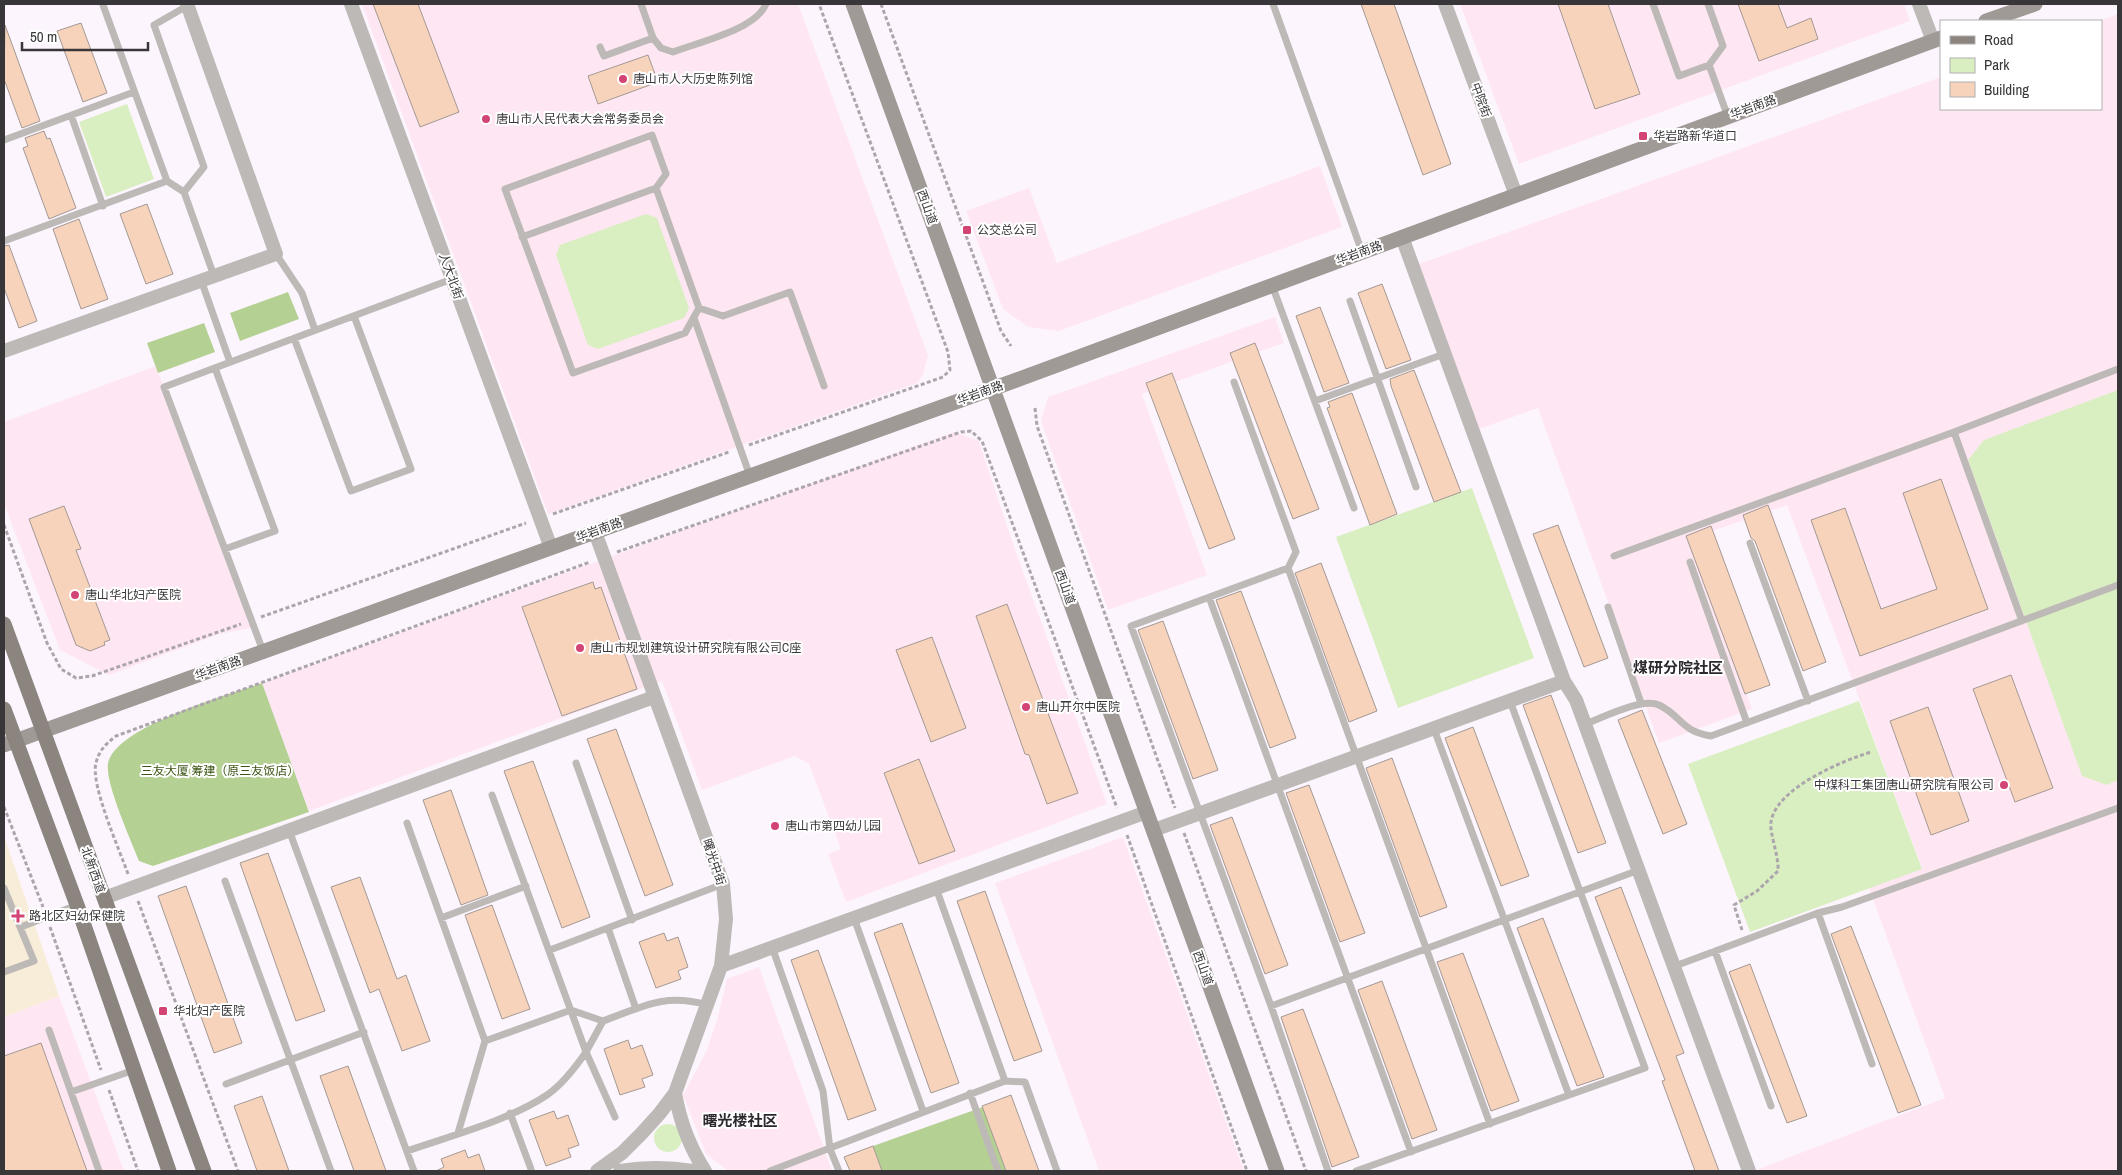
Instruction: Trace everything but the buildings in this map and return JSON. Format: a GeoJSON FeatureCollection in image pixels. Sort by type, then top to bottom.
{"type":"FeatureCollection","features":[{"type":"Feature","properties":{"kind":"main road","name":"北新西道"},"geometry":{"type":"LineString","coordinates":[[4,624],[204,1171]]}},
{"type":"Feature","properties":{"kind":"main road"},"geometry":{"type":"LineString","coordinates":[[4,708],[10,743],[77,905],[169,1171]]}},
{"type":"Feature","properties":{"kind":"street","name":"人大北街"},"geometry":{"type":"LineString","coordinates":[[351,4],[551,548]]}},
{"type":"Feature","properties":{"kind":"street","name":"西山道"},"geometry":{"type":"LineString","coordinates":[[853,4],[1277,1171]]}},
{"type":"Feature","properties":{"kind":"street","name":"中院街"},"geometry":{"type":"LineString","coordinates":[[1446,4],[1516,195]]}},
{"type":"Feature","properties":{"kind":"street"},"geometry":{"type":"LineString","coordinates":[[1919,4],[1937,39]]}},
{"type":"Feature","properties":{"kind":"street"},"geometry":{"type":"LineString","coordinates":[[1989,20],[2035,4]]}},
{"type":"Feature","properties":{"kind":"street"},"geometry":{"type":"LineString","coordinates":[[4,351],[276,254],[187,5]]}},
{"type":"Feature","properties":{"kind":"street","name":"华岩南路"},"geometry":{"type":"LineString","coordinates":[[10,743],[750,477],[1937,39]]}},
{"type":"Feature","properties":{"kind":"street"},"geometry":{"type":"LineString","coordinates":[[1402,237],[1564,682],[1576,700],[1749,1171]]}},
{"type":"Feature","properties":{"kind":"street","name":"曙光中街"},"geometry":{"type":"LineString","coordinates":[[595,532],[723,884],[726,919],[721,966],[675,1093],[642,1133],[597,1171]]}},
{"type":"Feature","properties":{"kind":"street"},"geometry":{"type":"LineString","coordinates":[[1154,830],[1564,682]]}},
{"type":"Feature","properties":{"kind":"street"},"geometry":{"type":"LineString","coordinates":[[104,898],[654,697]]}},
{"type":"Feature","properties":{"kind":"street"},"geometry":{"type":"LineString","coordinates":[[721,966],[1147,812]]}},
{"type":"Feature","properties":{"kind":"street"},"geometry":{"type":"LineString","coordinates":[[675,1093],[680,1120],[694,1154],[705,1171]]}},
{"type":"Feature","properties":{"kind":"street"},"geometry":{"type":"LineString","coordinates":[[620,1171],[641,1168],[669,1168],[693,1171]]}},
{"type":"Feature","properties":{"kind":"lane"},"geometry":{"type":"LineString","coordinates":[[641,4],[653,38],[661,48],[673,52],[747,25],[759,16],[766,4]]}},
{"type":"Feature","properties":{"kind":"lane"},"geometry":{"type":"LineString","coordinates":[[1273,4],[1362,252]]}},
{"type":"Feature","properties":{"kind":"lane"},"geometry":{"type":"LineString","coordinates":[[1653,4],[1679,76],[1709,65],[1723,46],[1708,4]]}},
{"type":"Feature","properties":{"kind":"lane"},"geometry":{"type":"LineString","coordinates":[[103,5],[167,181],[184,192],[230,362]]}},
{"type":"Feature","properties":{"kind":"lane"},"geometry":{"type":"LineString","coordinates":[[184,192],[204,167],[154,25],[187,5]]}},
{"type":"Feature","properties":{"kind":"lane"},"geometry":{"type":"LineString","coordinates":[[600,47],[604,56],[653,38]]}},
{"type":"Feature","properties":{"kind":"lane"},"geometry":{"type":"LineString","coordinates":[[1709,65],[1728,117]]}},
{"type":"Feature","properties":{"kind":"lane"},"geometry":{"type":"LineString","coordinates":[[4,140],[134,92]]}},
{"type":"Feature","properties":{"kind":"lane"},"geometry":{"type":"LineString","coordinates":[[71,115],[103,206]]}},
{"type":"Feature","properties":{"kind":"lane"},"geometry":{"type":"LineString","coordinates":[[522,237],[656,188],[666,174],[652,135],[505,189],[522,237],[573,373],[686,333],[699,308],[656,188]]}},
{"type":"Feature","properties":{"kind":"lane"},"geometry":{"type":"LineString","coordinates":[[4,241],[167,181]]}},
{"type":"Feature","properties":{"kind":"lane"},"geometry":{"type":"LineString","coordinates":[[276,254],[302,293],[315,330]]}},
{"type":"Feature","properties":{"kind":"lane"},"geometry":{"type":"LineString","coordinates":[[263,651],[164,387],[452,279]]}},
{"type":"Feature","properties":{"kind":"lane"},"geometry":{"type":"LineString","coordinates":[[1272,285],[1354,508]]}},
{"type":"Feature","properties":{"kind":"lane"},"geometry":{"type":"LineString","coordinates":[[699,308],[723,316],[790,292],[824,386]]}},
{"type":"Feature","properties":{"kind":"lane"},"geometry":{"type":"LineString","coordinates":[[1350,301],[1416,487]]}},
{"type":"Feature","properties":{"kind":"lane"},"geometry":{"type":"LineString","coordinates":[[294,338],[351,491],[411,468],[354,316]]}},
{"type":"Feature","properties":{"kind":"lane"},"geometry":{"type":"LineString","coordinates":[[694,318],[750,477]]}},
{"type":"Feature","properties":{"kind":"lane"},"geometry":{"type":"LineString","coordinates":[[1315,401],[1444,354]]}},
{"type":"Feature","properties":{"kind":"lane"},"geometry":{"type":"LineString","coordinates":[[215,368],[275,531],[225,549]]}},
{"type":"Feature","properties":{"kind":"lane"},"geometry":{"type":"LineString","coordinates":[[1614,556],[1954,432],[2118,369]]}},
{"type":"Feature","properties":{"kind":"lane"},"geometry":{"type":"LineString","coordinates":[[1234,382],[1296,552],[1288,568],[1131,626],[1271,1006],[1328,1171]]}},
{"type":"Feature","properties":{"kind":"lane"},"geometry":{"type":"LineString","coordinates":[[1954,432],[2022,621]]}},
{"type":"Feature","properties":{"kind":"lane"},"geometry":{"type":"LineString","coordinates":[[1750,543],[1808,701]]}},
{"type":"Feature","properties":{"kind":"lane"},"geometry":{"type":"LineString","coordinates":[[1690,562],[1747,723]]}},
{"type":"Feature","properties":{"kind":"lane"},"geometry":{"type":"LineString","coordinates":[[1288,568],[1490,1124]]}},
{"type":"Feature","properties":{"kind":"lane"},"geometry":{"type":"LineString","coordinates":[[1585,724],[1641,703],[1658,704],[1694,733],[1711,736],[2118,585]]}},
{"type":"Feature","properties":{"kind":"lane"},"geometry":{"type":"LineString","coordinates":[[1209,597],[1411,1152]]}},
{"type":"Feature","properties":{"kind":"lane"},"geometry":{"type":"LineString","coordinates":[[1608,608],[1641,703]]}},
{"type":"Feature","properties":{"kind":"lane"},"geometry":{"type":"LineString","coordinates":[[1356,1171],[1645,1068],[1510,701]]}},
{"type":"Feature","properties":{"kind":"lane"},"geometry":{"type":"LineString","coordinates":[[1434,728],[1569,1095]]}},
{"type":"Feature","properties":{"kind":"lane"},"geometry":{"type":"LineString","coordinates":[[576,763],[632,920]]}},
{"type":"Feature","properties":{"kind":"lane"},"geometry":{"type":"LineString","coordinates":[[492,795],[586,1052],[615,1117]]}},
{"type":"Feature","properties":{"kind":"lane"},"geometry":{"type":"LineString","coordinates":[[1675,966],[1818,913],[1842,907],[2118,808]]}},
{"type":"Feature","properties":{"kind":"lane"},"geometry":{"type":"LineString","coordinates":[[407,823],[485,1041],[458,1133]]}},
{"type":"Feature","properties":{"kind":"lane"},"geometry":{"type":"LineString","coordinates":[[289,830],[414,1171]]}},
{"type":"Feature","properties":{"kind":"lane"},"geometry":{"type":"LineString","coordinates":[[1271,1006],[1639,870]]}},
{"type":"Feature","properties":{"kind":"lane"},"geometry":{"type":"LineString","coordinates":[[225,881],[331,1171]]}},
{"type":"Feature","properties":{"kind":"lane"},"geometry":{"type":"LineString","coordinates":[[550,950],[723,884]]}},
{"type":"Feature","properties":{"kind":"lane"},"geometry":{"type":"LineString","coordinates":[[441,918],[526,886]]}},
{"type":"Feature","properties":{"kind":"lane"},"geometry":{"type":"LineString","coordinates":[[4,888],[34,962],[4,972]]}},
{"type":"Feature","properties":{"kind":"lane"},"geometry":{"type":"LineString","coordinates":[[936,888],[1005,1081]]}},
{"type":"Feature","properties":{"kind":"lane"},"geometry":{"type":"LineString","coordinates":[[21,927],[77,905]]}},
{"type":"Feature","properties":{"kind":"lane"},"geometry":{"type":"LineString","coordinates":[[1818,913],[1872,1064]]}},
{"type":"Feature","properties":{"kind":"lane"},"geometry":{"type":"LineString","coordinates":[[854,918],[923,1111]]}},
{"type":"Feature","properties":{"kind":"lane"},"geometry":{"type":"LineString","coordinates":[[608,928],[636,1009]]}},
{"type":"Feature","properties":{"kind":"lane"},"geometry":{"type":"LineString","coordinates":[[772,947],[823,1091],[830,1149],[839,1171]]}},
{"type":"Feature","properties":{"kind":"lane"},"geometry":{"type":"LineString","coordinates":[[1715,951],[1771,1106]]}},
{"type":"Feature","properties":{"kind":"lane"},"geometry":{"type":"LineString","coordinates":[[485,1041],[571,1010],[603,1021],[666,999],[686,999],[708,1005]]}},
{"type":"Feature","properties":{"kind":"lane"},"geometry":{"type":"LineString","coordinates":[[407,1151],[510,1113],[547,1095],[570,1075],[586,1052],[603,1021]]}},
{"type":"Feature","properties":{"kind":"lane"},"geometry":{"type":"LineString","coordinates":[[49,1030],[99,1171]]}},
{"type":"Feature","properties":{"kind":"lane"},"geometry":{"type":"LineString","coordinates":[[226,1084],[364,1032]]}},
{"type":"Feature","properties":{"kind":"lane"},"geometry":{"type":"LineString","coordinates":[[71,1092],[135,1070]]}},
{"type":"Feature","properties":{"kind":"lane"},"geometry":{"type":"LineString","coordinates":[[770,1171],[1005,1081],[1025,1082],[1057,1171]]}},
{"type":"Feature","properties":{"kind":"lane"},"geometry":{"type":"LineString","coordinates":[[970,1093],[998,1171]]}},
{"type":"Feature","properties":{"kind":"lane"},"geometry":{"type":"LineString","coordinates":[[510,1113],[531,1169]]}},
{"type":"Feature","properties":{"kind":"path"},"geometry":{"type":"LineString","coordinates":[[4,525],[47,643],[61,669],[76,678],[92,676],[943,377],[950,370],[948,352],[819,4]]}},
{"type":"Feature","properties":{"kind":"path"},"geometry":{"type":"LineString","coordinates":[[881,4],[1001,331],[1011,346]]}},
{"type":"Feature","properties":{"kind":"path"},"geometry":{"type":"LineString","coordinates":[[1035,408],[1037,426],[1306,1171]]}},
{"type":"Feature","properties":{"kind":"path"},"geometry":{"type":"LineString","coordinates":[[238,1171],[98,789],[95,765],[101,748],[116,736],[604,556],[971,430],[982,441],[1122,821],[1247,1171]]}},
{"type":"Feature","properties":{"kind":"path"},"geometry":{"type":"LineString","coordinates":[[1745,940],[1734,905],[1757,891],[1778,871],[1778,858],[1770,822],[1782,798],[1797,786],[1857,756],[1871,752]]}},
{"type":"Feature","properties":{"kind":"path"},"geometry":{"type":"LineString","coordinates":[[4,807],[138,1171]]}},
{"type":"Feature","properties":{"kind":"shaded area"},"geometry":{"type":"Polygon","coordinates":[[[362,4],[798,4],[928,355],[923,375],[917,383],[548,514],[362,4]]]}},
{"type":"Feature","properties":{"kind":"shaded area"},"geometry":{"type":"Polygon","coordinates":[[[1460,4],[1904,4],[1910,21],[1519,164],[1460,4]]]}},
{"type":"Feature","properties":{"kind":"shaded area"},"geometry":{"type":"Polygon","coordinates":[[[2118,14],[2118,1171],[1759,1171],[1758,1169],[1945,1098],[1869,888],[1922,868],[1787,505],[1690,539],[1752,709],[1659,743],[1538,408],[1479,429],[1419,264],[1940,77],[1940,110],[2102,110],[2101,20],[2118,14]]]}},
{"type":"Feature","properties":{"kind":"shaded area"},"geometry":{"type":"Polygon","coordinates":[[[1320,166],[1342,227],[1059,331],[1028,327],[1003,309],[966,211],[1029,188],[1057,263],[1320,166]]]}},
{"type":"Feature","properties":{"kind":"shaded area"},"geometry":{"type":"Polygon","coordinates":[[[1275,317],[1284,343],[1142,394],[1207,575],[1108,610],[1041,421],[1048,397],[1275,317]]]}},
{"type":"Feature","properties":{"kind":"shaded area"},"geometry":{"type":"Polygon","coordinates":[[[156,366],[251,628],[219,634],[109,675],[60,650],[4,504],[4,422],[156,366]]]}},
{"type":"Feature","properties":{"kind":"shaded area"},"geometry":{"type":"Polygon","coordinates":[[[954,432],[979,441],[1012,541],[1107,804],[846,902],[828,854],[841,849],[809,764],[795,756],[702,790],[662,681],[309,811],[262,683],[954,432]]]}},
{"type":"Feature","properties":{"kind":"shaded area","name":"路北区妇幼保健院"},"geometry":{"type":"Polygon","coordinates":[[[4,836],[59,996],[4,1017],[4,836]]]}},
{"type":"Feature","properties":{"kind":"shaded area"},"geometry":{"type":"Polygon","coordinates":[[[1123,837],[1244,1171],[1099,1171],[995,883],[1123,837]]]}},
{"type":"Feature","properties":{"kind":"shaded area"},"geometry":{"type":"Polygon","coordinates":[[[759,967],[832,1171],[728,1171],[706,1154],[683,1095],[706,1052],[717,1020],[727,979],[759,967]]]}},
{"type":"Feature","properties":{"kind":"shaded area"},"geometry":{"type":"Polygon","coordinates":[[[59,996],[124,1171],[4,1171],[4,1017],[59,996]]]}},
{"type":"Feature","properties":{"kind":"green space"},"geometry":{"type":"Polygon","coordinates":[[[127,104],[154,179],[106,197],[79,122],[127,104]]]}},
{"type":"Feature","properties":{"kind":"green space"},"geometry":{"type":"Polygon","coordinates":[[[646,214],[657,218],[689,308],[684,318],[598,349],[588,345],[556,255],[560,245],[646,214]]]}},
{"type":"Feature","properties":{"kind":"green space"},"geometry":{"type":"Polygon","coordinates":[[[288,292],[299,319],[240,341],[230,313],[288,292]]]}},
{"type":"Feature","properties":{"kind":"green space"},"geometry":{"type":"Polygon","coordinates":[[[204,323],[215,352],[158,373],[147,343],[204,323]]]}},
{"type":"Feature","properties":{"kind":"green space"},"geometry":{"type":"Polygon","coordinates":[[[2118,390],[2118,780],[2107,785],[2082,776],[1968,460],[1984,440],[2118,390]]]}},
{"type":"Feature","properties":{"kind":"green space"},"geometry":{"type":"Polygon","coordinates":[[[1472,488],[1534,658],[1398,708],[1336,537],[1472,488]]]}},
{"type":"Feature","properties":{"kind":"green space","name":"三友大厦 筹建（原三友饭店）"},"geometry":{"type":"Polygon","coordinates":[[[262,683],[309,812],[153,866],[139,861],[110,784],[108,764],[115,750],[130,737],[174,714],[262,683]]]}},
{"type":"Feature","properties":{"kind":"green space"},"geometry":{"type":"Polygon","coordinates":[[[1859,701],[1922,869],[1750,932],[1688,764],[1859,701]]]}},
{"type":"Feature","properties":{"kind":"green space"},"geometry":{"type":"Polygon","coordinates":[[[983,1107],[1006,1171],[882,1171],[873,1146],[983,1107]]]}},
{"type":"Feature","properties":{"kind":"green space"},"geometry":{"type":"Polygon","coordinates":[[[668,1124],[678,1128],[682,1138],[678,1148],[668,1152],[658,1148],[654,1138],[658,1128],[668,1124]]]}},
{"type":"Feature","properties":{"kind":"place","name":"唐山市人大历史陈列馆"},"geometry":{"type":"Point","coordinates":[623,79]}},
{"type":"Feature","properties":{"kind":"place","name":"唐山市人民代表大会常务委员会"},"geometry":{"type":"Point","coordinates":[486,119]}},
{"type":"Feature","properties":{"kind":"place","name":"华岩路新华道口"},"geometry":{"type":"Point","coordinates":[1643,136]}},
{"type":"Feature","properties":{"kind":"place","name":"公交总公司"},"geometry":{"type":"Point","coordinates":[967,230]}},
{"type":"Feature","properties":{"kind":"place","name":"唐山华北妇产医院"},"geometry":{"type":"Point","coordinates":[75,595]}},
{"type":"Feature","properties":{"kind":"place","name":"唐山市规划建筑设计研究院有限公司C座"},"geometry":{"type":"Point","coordinates":[580,648]}},
{"type":"Feature","properties":{"kind":"place","name":"唐山开尔中医院"},"geometry":{"type":"Point","coordinates":[1026,707]}},
{"type":"Feature","properties":{"kind":"place","name":"中煤科工集团唐山研究院有限公司"},"geometry":{"type":"Point","coordinates":[2004,785]}},
{"type":"Feature","properties":{"kind":"place","name":"唐山市第四幼儿园"},"geometry":{"type":"Point","coordinates":[775,826]}},
{"type":"Feature","properties":{"kind":"place","name":"路北区妇幼保健院"},"geometry":{"type":"Point","coordinates":[18,916]}},
{"type":"Feature","properties":{"kind":"place","name":"华北妇产医院"},"geometry":{"type":"Point","coordinates":[163,1011]}},
{"type":"Feature","properties":{"kind":"district","name":"煤研分院社区"},"geometry":{"type":"Point","coordinates":[1678,668]}},
{"type":"Feature","properties":{"kind":"district","name":"曙光楼社区"},"geometry":{"type":"Point","coordinates":[740,1121]}}]}
